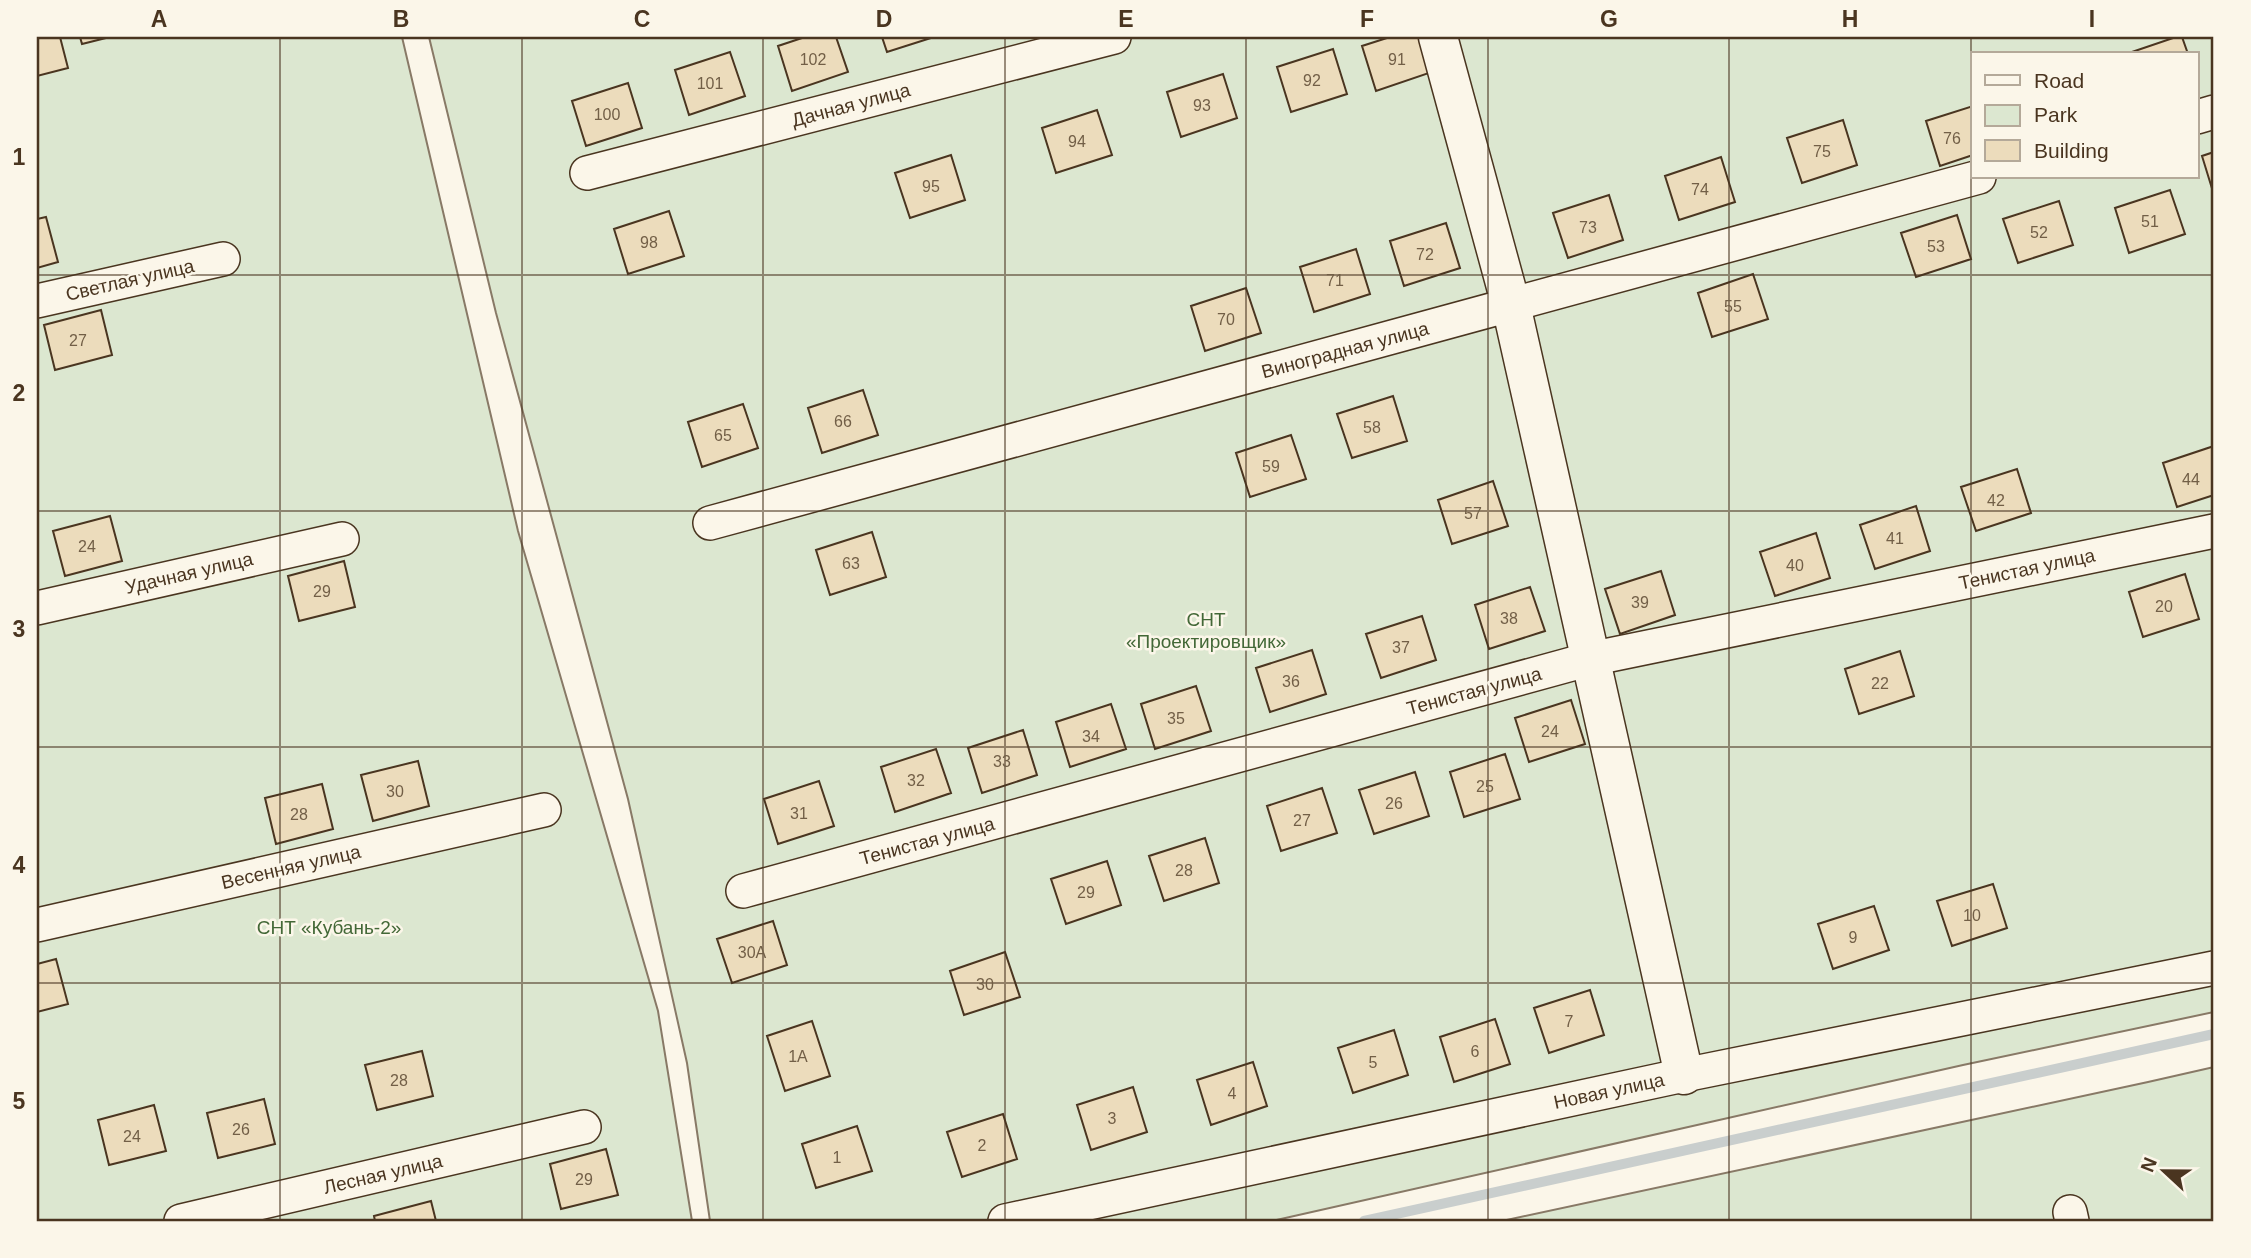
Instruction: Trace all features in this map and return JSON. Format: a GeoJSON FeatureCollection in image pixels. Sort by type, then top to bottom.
{"type":"FeatureCollection","features":[{"type":"Feature","properties":{"kind":"street","name":"Дачная улица"},"geometry":{"type":"LineString","coordinates":[[587,173],[1114,37]]}},
{"type":"Feature","properties":{"kind":"street"},"geometry":{"type":"LineString","coordinates":[[1437,37],[1511,305],[1684,1075]]}},
{"type":"Feature","properties":{"kind":"street","name":"Виноградная улица"},"geometry":{"type":"LineString","coordinates":[[710,523],[1975,178]]}},
{"type":"Feature","properties":{"kind":"street","name":"Светлая улица"},"geometry":{"type":"LineString","coordinates":[[37,301],[223,259]]}},
{"type":"Feature","properties":{"kind":"street","name":"Тенистая улица"},"geometry":{"type":"LineString","coordinates":[[743,891],[1590,659],[2214,531]]}},
{"type":"Feature","properties":{"kind":"street","name":"Удачная улица"},"geometry":{"type":"LineString","coordinates":[[37,608],[342,539]]}},
{"type":"Feature","properties":{"kind":"street","name":"Весенняя улица"},"geometry":{"type":"LineString","coordinates":[[37,925],[544,810]]}},
{"type":"Feature","properties":{"kind":"street","name":"Новая улица"},"geometry":{"type":"LineString","coordinates":[[1005,1221],[1684,1075],[2214,968]]}},
{"type":"Feature","properties":{"kind":"street","name":"Лесная улица"},"geometry":{"type":"LineString","coordinates":[[181,1221],[584,1127]]}},
{"type":"Feature","properties":{"kind":"green space","name":"СНТ «Кубань-2»"},"geometry":{"type":"Polygon","coordinates":[[[37,37],[402,37],[518,531],[658,1011],[692,1221],[37,1221],[37,37]]]}},
{"type":"Feature","properties":{"kind":"green space","name":"СНТ «Проектировщик»"},"geometry":{"type":"Polygon","coordinates":[[[429,37],[2214,37],[2214,1012],[1963,1065],[1272,1221],[710,1221],[687,1063],[628,799],[496,313],[429,37]]]}},
{"type":"Feature","properties":{"kind":"green space"},"geometry":{"type":"Polygon","coordinates":[[[2214,1067],[2214,1221],[1502,1221],[2148,1082],[2214,1067]]]}},
{"type":"Feature","properties":{"kind":"building"},"geometry":{"type":"Polygon","coordinates":[[[37,37],[60,37],[68,68],[37,76],[37,37]]]}},
{"type":"Feature","properties":{"kind":"building"},"geometry":{"type":"Polygon","coordinates":[[[80,37],[110,37],[82,44],[80,37]]]}},
{"type":"Feature","properties":{"kind":"building"},"geometry":{"type":"Polygon","coordinates":[[[805,37],[836,37],[848,72],[792,91],[778,46],[805,37]]]}},
{"type":"Feature","properties":{"kind":"building"},"geometry":{"type":"Polygon","coordinates":[[[882,37],[934,37],[887,52],[882,37]]]}},
{"type":"Feature","properties":{"kind":"building"},"geometry":{"type":"Polygon","coordinates":[[[1390,37],[1420,37],[1432,72],[1376,91],[1362,46],[1390,37]]]}},
{"type":"Feature","properties":{"kind":"building"},"geometry":{"type":"Polygon","coordinates":[[[2182,37],[2187,52],[2132,52],[2182,37]]]}},
{"type":"Feature","properties":{"kind":"building"},"geometry":{"type":"Polygon","coordinates":[[[1333,49],[1347,94],[1291,112],[1277,67],[1333,49]]]}},
{"type":"Feature","properties":{"kind":"building"},"geometry":{"type":"Polygon","coordinates":[[[730,52],[745,96],[689,115],[675,70],[730,52]]]}},
{"type":"Feature","properties":{"kind":"building"},"geometry":{"type":"Polygon","coordinates":[[[1223,74],[1237,118],[1181,137],[1167,92],[1223,74]]]}},
{"type":"Feature","properties":{"kind":"building"},"geometry":{"type":"Polygon","coordinates":[[[628,83],[642,128],[586,146],[572,101],[628,83]]]}},
{"type":"Feature","properties":{"kind":"building"},"geometry":{"type":"Polygon","coordinates":[[[1971,107],[1971,156],[1940,166],[1926,121],[1971,107]]]}},
{"type":"Feature","properties":{"kind":"building"},"geometry":{"type":"Polygon","coordinates":[[[1097,110],[1112,155],[1056,173],[1042,128],[1097,110]]]}},
{"type":"Feature","properties":{"kind":"building"},"geometry":{"type":"Polygon","coordinates":[[[1843,120],[1857,165],[1802,183],[1787,138],[1843,120]]]}},
{"type":"Feature","properties":{"kind":"building"},"geometry":{"type":"Polygon","coordinates":[[[2214,152],[2214,195],[2202,156],[2214,152]]]}},
{"type":"Feature","properties":{"kind":"building"},"geometry":{"type":"Polygon","coordinates":[[[951,155],[965,200],[910,218],[895,173],[951,155]]]}},
{"type":"Feature","properties":{"kind":"building"},"geometry":{"type":"Polygon","coordinates":[[[1721,157],[1735,202],[1679,220],[1665,176],[1721,157]]]}},
{"type":"Feature","properties":{"kind":"building"},"geometry":{"type":"Polygon","coordinates":[[[2170,190],[2185,234],[2129,253],[2115,208],[2170,190]]]}},
{"type":"Feature","properties":{"kind":"building"},"geometry":{"type":"Polygon","coordinates":[[[1609,195],[1623,240],[1568,258],[1553,213],[1609,195]]]}},
{"type":"Feature","properties":{"kind":"building"},"geometry":{"type":"Polygon","coordinates":[[[2059,201],[2073,245],[2018,263],[2003,219],[2059,201]]]}},
{"type":"Feature","properties":{"kind":"building"},"geometry":{"type":"Polygon","coordinates":[[[669,211],[684,256],[628,274],[614,229],[669,211]]]}},
{"type":"Feature","properties":{"kind":"building"},"geometry":{"type":"Polygon","coordinates":[[[1957,215],[1971,259],[1916,277],[1901,233],[1957,215]]]}},
{"type":"Feature","properties":{"kind":"building"},"geometry":{"type":"Polygon","coordinates":[[[46,217],[58,262],[37,268],[37,219],[46,217]]]}},
{"type":"Feature","properties":{"kind":"building"},"geometry":{"type":"Polygon","coordinates":[[[1446,223],[1460,268],[1404,286],[1390,241],[1446,223]]]}},
{"type":"Feature","properties":{"kind":"building"},"geometry":{"type":"Polygon","coordinates":[[[1356,249],[1370,294],[1314,312],[1300,267],[1356,249]]]}},
{"type":"Feature","properties":{"kind":"building"},"geometry":{"type":"Polygon","coordinates":[[[1753,274],[1768,319],[1712,337],[1698,293],[1753,274]]]}},
{"type":"Feature","properties":{"kind":"building"},"geometry":{"type":"Polygon","coordinates":[[[1246,288],[1261,333],[1205,351],[1191,306],[1246,288]]]}},
{"type":"Feature","properties":{"kind":"building"},"geometry":{"type":"Polygon","coordinates":[[[101,310],[112,355],[55,370],[44,325],[101,310]]]}},
{"type":"Feature","properties":{"kind":"building"},"geometry":{"type":"Polygon","coordinates":[[[863,390],[878,435],[822,453],[808,408],[863,390]]]}},
{"type":"Feature","properties":{"kind":"building"},"geometry":{"type":"Polygon","coordinates":[[[1393,396],[1407,441],[1352,458],[1337,414],[1393,396]]]}},
{"type":"Feature","properties":{"kind":"building"},"geometry":{"type":"Polygon","coordinates":[[[743,404],[758,448],[702,467],[688,422],[743,404]]]}},
{"type":"Feature","properties":{"kind":"building"},"geometry":{"type":"Polygon","coordinates":[[[1291,435],[1306,479],[1250,497],[1236,453],[1291,435]]]}},
{"type":"Feature","properties":{"kind":"building"},"geometry":{"type":"Polygon","coordinates":[[[2214,446],[2214,495],[2177,507],[2163,463],[2214,446]]]}},
{"type":"Feature","properties":{"kind":"building"},"geometry":{"type":"Polygon","coordinates":[[[2017,469],[2031,513],[1976,531],[1961,487],[2017,469]]]}},
{"type":"Feature","properties":{"kind":"building"},"geometry":{"type":"Polygon","coordinates":[[[1493,481],[1508,526],[1452,544],[1438,500],[1493,481]]]}},
{"type":"Feature","properties":{"kind":"building"},"geometry":{"type":"Polygon","coordinates":[[[1916,506],[1930,551],[1875,569],[1860,525],[1916,506]]]}},
{"type":"Feature","properties":{"kind":"building"},"geometry":{"type":"Polygon","coordinates":[[[110,516],[122,561],[65,576],[53,531],[110,516]]]}},
{"type":"Feature","properties":{"kind":"building"},"geometry":{"type":"Polygon","coordinates":[[[872,532],[886,577],[830,595],[816,550],[872,532]]]}},
{"type":"Feature","properties":{"kind":"building"},"geometry":{"type":"Polygon","coordinates":[[[1816,533],[1830,578],[1775,596],[1760,552],[1816,533]]]}},
{"type":"Feature","properties":{"kind":"building"},"geometry":{"type":"Polygon","coordinates":[[[344,561],[355,607],[299,621],[288,576],[344,561]]]}},
{"type":"Feature","properties":{"kind":"building"},"geometry":{"type":"Polygon","coordinates":[[[1661,571],[1675,615],[1620,634],[1605,589],[1661,571]]]}},
{"type":"Feature","properties":{"kind":"building"},"geometry":{"type":"Polygon","coordinates":[[[2185,574],[2199,619],[2143,637],[2129,592],[2185,574]]]}},
{"type":"Feature","properties":{"kind":"building"},"geometry":{"type":"Polygon","coordinates":[[[1530,587],[1545,631],[1489,649],[1475,605],[1530,587]]]}},
{"type":"Feature","properties":{"kind":"building"},"geometry":{"type":"Polygon","coordinates":[[[1422,616],[1436,660],[1381,678],[1366,634],[1422,616]]]}},
{"type":"Feature","properties":{"kind":"building"},"geometry":{"type":"Polygon","coordinates":[[[1312,650],[1326,694],[1270,712],[1256,668],[1312,650]]]}},
{"type":"Feature","properties":{"kind":"building"},"geometry":{"type":"Polygon","coordinates":[[[1900,651],[1914,696],[1859,714],[1845,669],[1900,651]]]}},
{"type":"Feature","properties":{"kind":"building"},"geometry":{"type":"Polygon","coordinates":[[[1196,686],[1211,731],[1155,749],[1141,704],[1196,686]]]}},
{"type":"Feature","properties":{"kind":"building"},"geometry":{"type":"Polygon","coordinates":[[[1571,700],[1585,744],[1529,762],[1515,718],[1571,700]]]}},
{"type":"Feature","properties":{"kind":"building"},"geometry":{"type":"Polygon","coordinates":[[[1111,704],[1126,749],[1070,767],[1056,722],[1111,704]]]}},
{"type":"Feature","properties":{"kind":"building"},"geometry":{"type":"Polygon","coordinates":[[[1023,730],[1037,775],[982,793],[968,748],[1023,730]]]}},
{"type":"Feature","properties":{"kind":"building"},"geometry":{"type":"Polygon","coordinates":[[[936,749],[951,793],[895,812],[881,767],[936,749]]]}},
{"type":"Feature","properties":{"kind":"building"},"geometry":{"type":"Polygon","coordinates":[[[1505,754],[1520,799],[1464,817],[1450,772],[1505,754]]]}},
{"type":"Feature","properties":{"kind":"building"},"geometry":{"type":"Polygon","coordinates":[[[418,761],[429,806],[373,821],[361,775],[418,761]]]}},
{"type":"Feature","properties":{"kind":"building"},"geometry":{"type":"Polygon","coordinates":[[[1415,772],[1429,816],[1374,834],[1359,790],[1415,772]]]}},
{"type":"Feature","properties":{"kind":"building"},"geometry":{"type":"Polygon","coordinates":[[[819,781],[834,826],[778,844],[764,799],[819,781]]]}},
{"type":"Feature","properties":{"kind":"building"},"geometry":{"type":"Polygon","coordinates":[[[322,784],[333,829],[276,844],[265,798],[322,784]]]}},
{"type":"Feature","properties":{"kind":"building"},"geometry":{"type":"Polygon","coordinates":[[[1322,788],[1337,833],[1281,851],[1267,806],[1322,788]]]}},
{"type":"Feature","properties":{"kind":"building"},"geometry":{"type":"Polygon","coordinates":[[[1205,838],[1219,883],[1164,901],[1149,856],[1205,838]]]}},
{"type":"Feature","properties":{"kind":"building"},"geometry":{"type":"Polygon","coordinates":[[[1107,861],[1121,905],[1066,924],[1051,879],[1107,861]]]}},
{"type":"Feature","properties":{"kind":"building"},"geometry":{"type":"Polygon","coordinates":[[[1993,884],[2007,928],[1952,946],[1937,901],[1993,884]]]}},
{"type":"Feature","properties":{"kind":"building"},"geometry":{"type":"Polygon","coordinates":[[[1874,906],[1889,950],[1833,969],[1818,924],[1874,906]]]}},
{"type":"Feature","properties":{"kind":"building"},"geometry":{"type":"Polygon","coordinates":[[[773,921],[787,965],[732,983],[717,939],[773,921]]]}},
{"type":"Feature","properties":{"kind":"building"},"geometry":{"type":"Polygon","coordinates":[[[1005,952],[1020,997],[964,1015],[950,971],[1005,952]]]}},
{"type":"Feature","properties":{"kind":"building"},"geometry":{"type":"Polygon","coordinates":[[[56,959],[68,1004],[37,1012],[37,964],[56,959]]]}},
{"type":"Feature","properties":{"kind":"building"},"geometry":{"type":"Polygon","coordinates":[[[1590,990],[1604,1035],[1549,1053],[1534,1008],[1590,990]]]}},
{"type":"Feature","properties":{"kind":"building"},"geometry":{"type":"Polygon","coordinates":[[[1495,1019],[1510,1064],[1454,1082],[1440,1037],[1495,1019]]]}},
{"type":"Feature","properties":{"kind":"building"},"geometry":{"type":"Polygon","coordinates":[[[812,1021],[830,1076],[785,1091],[767,1036],[812,1021]]]}},
{"type":"Feature","properties":{"kind":"building"},"geometry":{"type":"Polygon","coordinates":[[[1394,1030],[1408,1075],[1353,1093],[1338,1048],[1394,1030]]]}},
{"type":"Feature","properties":{"kind":"building"},"geometry":{"type":"Polygon","coordinates":[[[422,1051],[433,1096],[377,1110],[365,1065],[422,1051]]]}},
{"type":"Feature","properties":{"kind":"building"},"geometry":{"type":"Polygon","coordinates":[[[1253,1062],[1267,1106],[1211,1125],[1197,1080],[1253,1062]]]}},
{"type":"Feature","properties":{"kind":"building"},"geometry":{"type":"Polygon","coordinates":[[[1133,1087],[1147,1132],[1091,1150],[1077,1105],[1133,1087]]]}},
{"type":"Feature","properties":{"kind":"building"},"geometry":{"type":"Polygon","coordinates":[[[264,1099],[275,1144],[218,1158],[207,1113],[264,1099]]]}},
{"type":"Feature","properties":{"kind":"building"},"geometry":{"type":"Polygon","coordinates":[[[154,1105],[166,1151],[109,1165],[98,1120],[154,1105]]]}},
{"type":"Feature","properties":{"kind":"building"},"geometry":{"type":"Polygon","coordinates":[[[1003,1114],[1017,1159],[962,1177],[947,1132],[1003,1114]]]}},
{"type":"Feature","properties":{"kind":"building"},"geometry":{"type":"Polygon","coordinates":[[[857,1126],[872,1171],[816,1188],[802,1144],[857,1126]]]}},
{"type":"Feature","properties":{"kind":"building"},"geometry":{"type":"Polygon","coordinates":[[[606,1149],[618,1195],[561,1209],[550,1164],[606,1149]]]}},
{"type":"Feature","properties":{"kind":"building"},"geometry":{"type":"Polygon","coordinates":[[[431,1201],[436,1221],[375,1221],[374,1216],[431,1201]]]}},
{"type":"Feature","properties":{"kind":"waterway"},"geometry":{"type":"LineString","coordinates":[[1364,1221],[2214,1034]]}}]}
